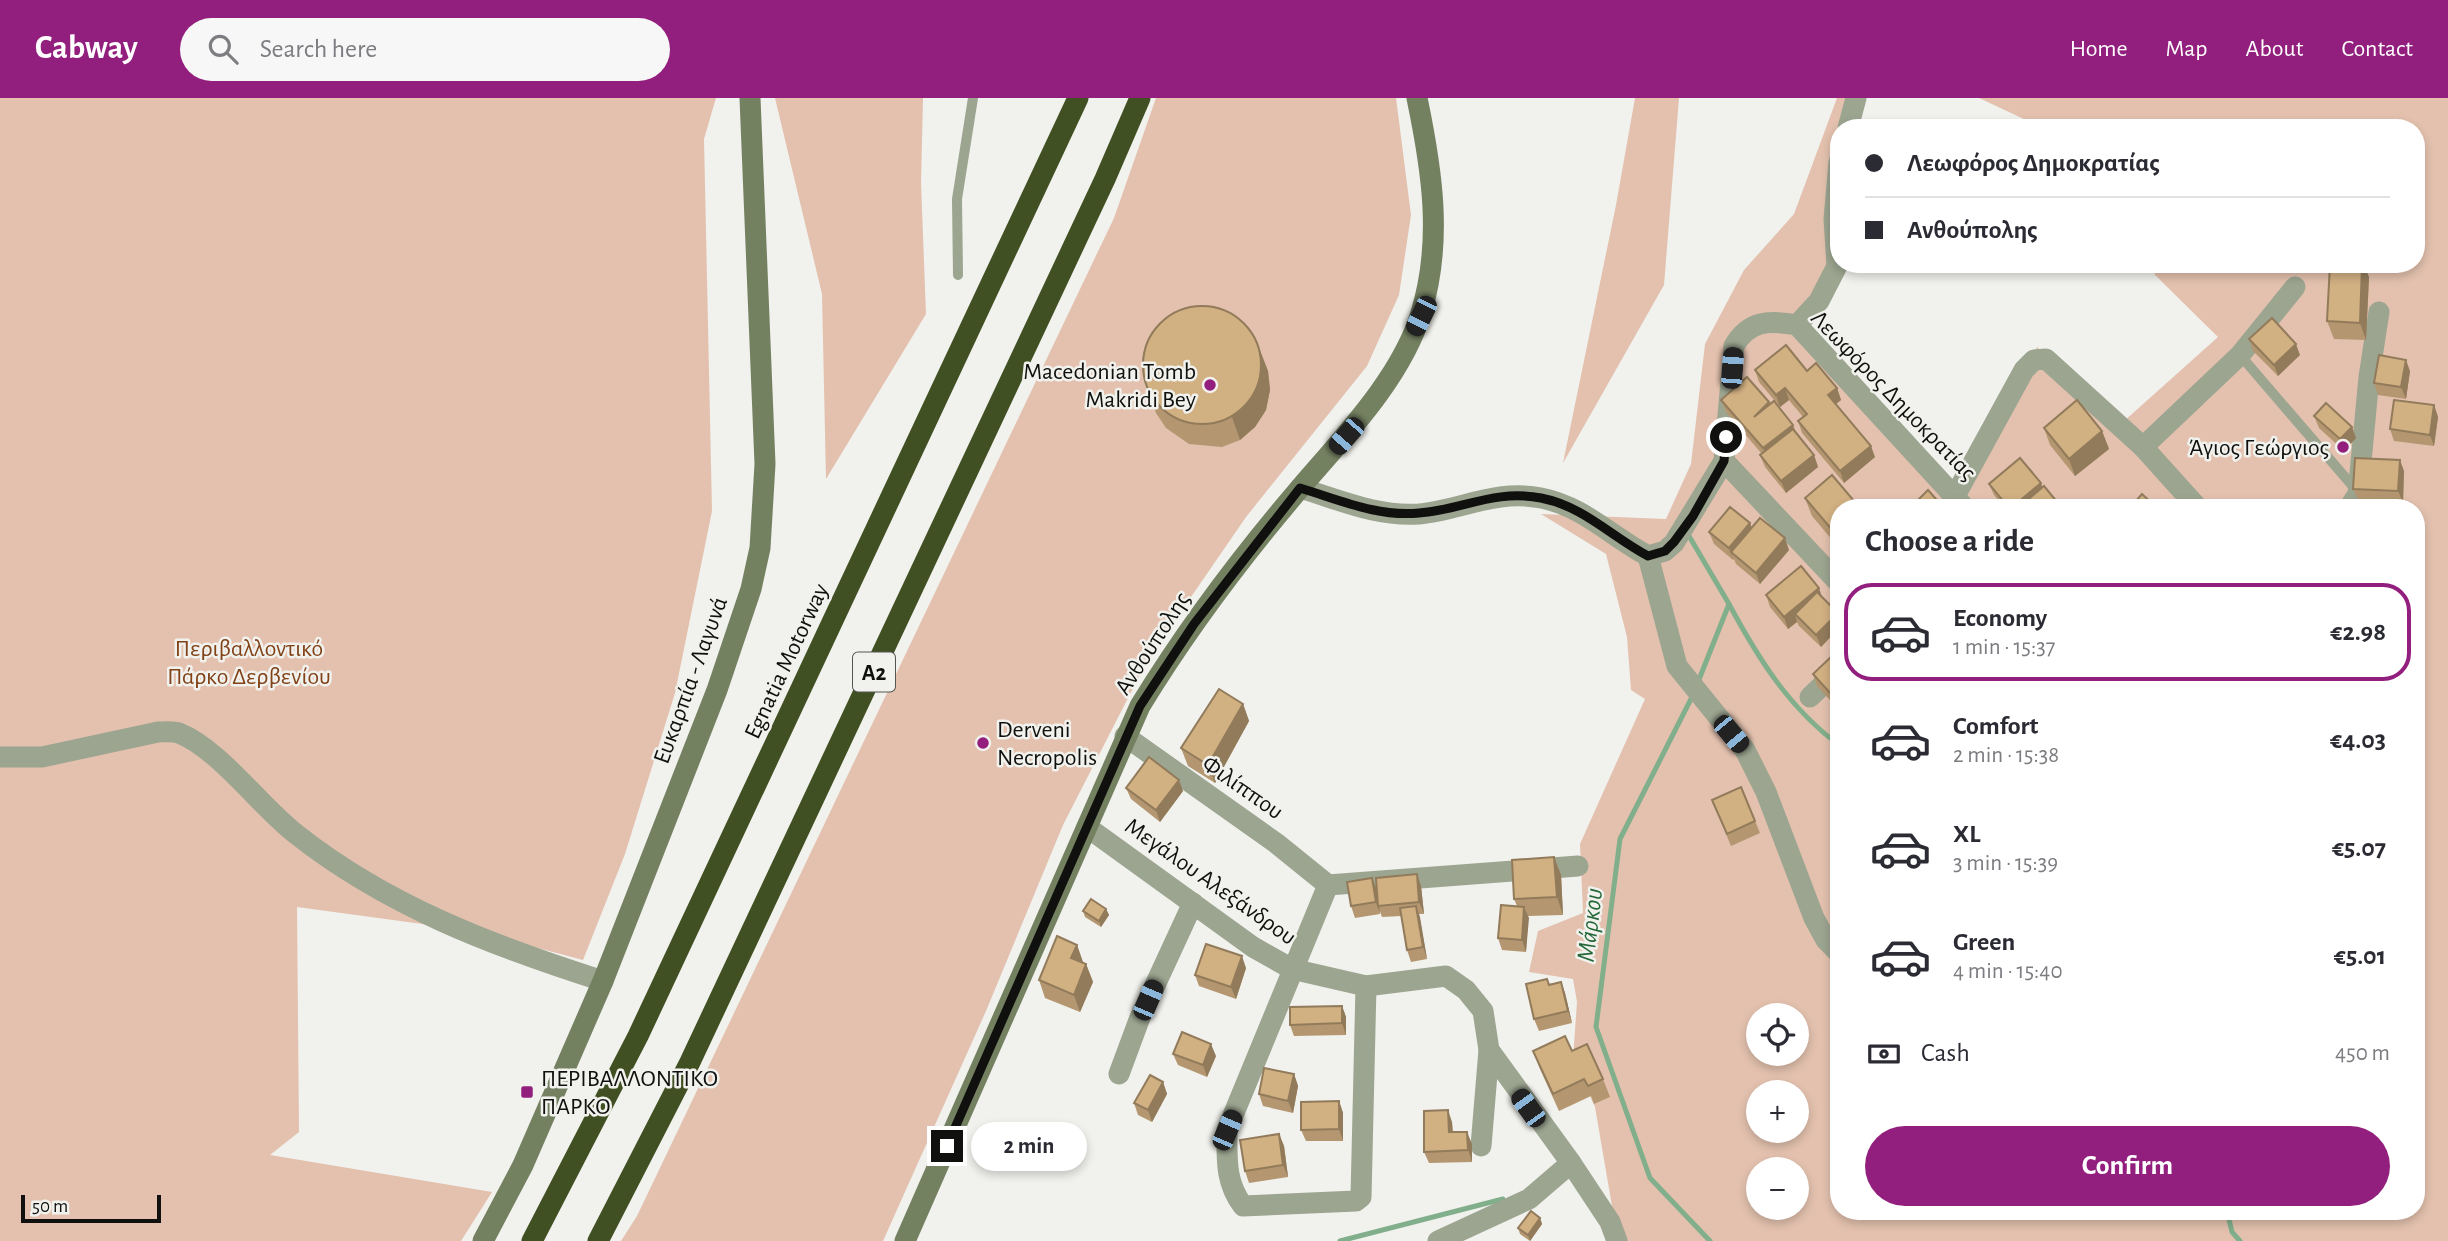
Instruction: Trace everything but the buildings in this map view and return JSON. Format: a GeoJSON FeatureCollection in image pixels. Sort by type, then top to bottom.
{"type":"FeatureCollection","features":[{"type":"Feature","properties":{"kind":"highway","name":"Egnatia Motorway"},"geometry":{"type":"LineString","coordinates":[[532,1241],[638,1036],[1078,98]]}},
{"type":"Feature","properties":{"kind":"highway","name":"Α2"},"geometry":{"type":"LineString","coordinates":[[597,1241],[690,1062],[1105,179],[1140,98]]}},
{"type":"Feature","properties":{"kind":"street","name":"Ευκαρπία - Λαγυνά"},"geometry":{"type":"LineString","coordinates":[[483,1241],[523,1164],[603,981],[717,690],[747,601],[760,548],[765,464],[750,98]]}},
{"type":"Feature","properties":{"kind":"street","name":"Ανθούπολης"},"geometry":{"type":"LineString","coordinates":[[905,1241],[1140,706],[1187,633],[1300,488],[1370,406],[1421,316],[1434,248],[1434,205],[1429,159],[1417,98]]}},
{"type":"Feature","properties":{"kind":"street"},"geometry":{"type":"LineString","coordinates":[[1850,119],[1856,98]]}},
{"type":"Feature","properties":{"kind":"street"},"geometry":{"type":"LineString","coordinates":[[1797,325],[1819,301],[1833,273]]}},
{"type":"Feature","properties":{"kind":"street"},"geometry":{"type":"LineString","coordinates":[[2143,447],[2240,355],[2295,287]]}},
{"type":"Feature","properties":{"kind":"street"},"geometry":{"type":"LineString","coordinates":[[2354,499],[2379,312]]}},
{"type":"Feature","properties":{"kind":"street","name":"Λεωφόρος Δημοκρατίας"},"geometry":{"type":"LineString","coordinates":[[1648,556],[1665,551],[1674,542],[1724,461],[1734,346],[1741,333],[1752,326],[1772,321],[1797,325],[1957,499]]}},
{"type":"Feature","properties":{"kind":"street"},"geometry":{"type":"LineString","coordinates":[[1961,499],[2024,370],[2034,360],[2046,359],[2143,447],[2190,499]]}},
{"type":"Feature","properties":{"kind":"street"},"geometry":{"type":"LineString","coordinates":[[1724,461],[1830,573]]}},
{"type":"Feature","properties":{"kind":"street"},"geometry":{"type":"LineString","coordinates":[[1300,488],[1381,514],[1423,513],[1488,498],[1540,498],[1587,516],[1648,556],[1677,666],[1745,750],[1766,792],[1814,918],[1830,944]]}},
{"type":"Feature","properties":{"kind":"street"},"geometry":{"type":"LineString","coordinates":[[1810,697],[1830,678]]}},
{"type":"Feature","properties":{"kind":"street"},"geometry":{"type":"LineString","coordinates":[[0,757],[42,757],[158,732],[177,732],[207,749],[296,835],[368,886],[503,949],[603,981]]}},
{"type":"Feature","properties":{"kind":"street","name":"Φιλίππου"},"geometry":{"type":"LineString","coordinates":[[1125,736],[1276,842],[1328,885]]}},
{"type":"Feature","properties":{"kind":"street","name":"Μεγάλου Αλεξάνδρου"},"geometry":{"type":"LineString","coordinates":[[1087,827],[1253,947],[1292,969],[1366,986],[1446,976],[1465,990],[1483,1011],[1489,1050],[1505,1076],[1571,1163],[1610,1222],[1617,1241]]}},
{"type":"Feature","properties":{"kind":"street"},"geometry":{"type":"LineString","coordinates":[[1366,986],[1361,1198],[1356,1201],[1243,1206],[1234,1194],[1227,1174],[1227,1130],[1328,885],[1577,866]]}},
{"type":"Feature","properties":{"kind":"street"},"geometry":{"type":"LineString","coordinates":[[1119,1074],[1139,1020],[1192,903]]}},
{"type":"Feature","properties":{"kind":"street"},"geometry":{"type":"LineString","coordinates":[[1480,1146],[1489,1050]]}},
{"type":"Feature","properties":{"kind":"street"},"geometry":{"type":"LineString","coordinates":[[1438,1241],[1529,1199],[1571,1163]]}},
{"type":"Feature","properties":{"kind":"lane"},"geometry":{"type":"LineString","coordinates":[[957,275],[957,199],[973,98]]}},
{"type":"Feature","properties":{"kind":"lane"},"geometry":{"type":"LineString","coordinates":[[2240,355],[2353,499]]}},
{"type":"Feature","properties":{"kind":"green space","name":"Περιβαλλοντικό Πάρκο Δερβενίου"},"geometry":{"type":"Polygon","coordinates":[[[0,98],[716,98],[704,139],[712,511],[675,693],[625,854],[583,960],[474,931],[297,907],[299,1132],[270,1155],[492,1192],[461,1241],[0,1241],[0,98]]]}},
{"type":"Feature","properties":{"kind":"green space"},"geometry":{"type":"Polygon","coordinates":[[[775,98],[923,98],[921,183],[926,314],[826,479],[822,294],[775,98]]]}},
{"type":"Feature","properties":{"kind":"green space","name":"Derveni Necropolis"},"geometry":{"type":"Polygon","coordinates":[[[1156,98],[1396,98],[1411,215],[1399,295],[1367,366],[1246,517],[1147,661],[1063,825],[986,1011],[883,1241],[621,1241],[637,1216],[1114,218],[1156,98]]]}},
{"type":"Feature","properties":{"kind":"green space"},"geometry":{"type":"Polygon","coordinates":[[[1635,98],[1679,98],[1664,285],[1563,463],[1616,205],[1635,98]]]}},
{"type":"Feature","properties":{"kind":"green space"},"geometry":{"type":"Polygon","coordinates":[[[1837,98],[1856,98],[1844,119],[1830,119],[1830,273],[1832,273],[1797,325],[1955,496],[2037,347],[2123,422],[2218,337],[2154,274],[2156,273],[2425,273],[2425,119],[2024,119],[1979,98],[2448,98],[2448,1241],[1618,1241],[1595,1107],[1573,1059],[1577,1002],[1573,979],[1529,972],[1538,931],[1583,913],[1580,844],[1645,699],[1631,690],[1627,637],[1606,554],[1541,514],[1666,519],[1691,464],[1705,344],[1744,270],[1794,214],[1837,98]]]}},
{"type":"Feature","properties":{"kind":"waterway","name":"Μάρκου"},"geometry":{"type":"LineString","coordinates":[[1689,536],[1729,604],[1698,682]]}},
{"type":"Feature","properties":{"kind":"waterway","name":"Μάρκου"},"geometry":{"type":"LineString","coordinates":[[1729,604],[1776,681],[1805,715],[1830,738]]}},
{"type":"Feature","properties":{"kind":"waterway","name":"Μάρκου"},"geometry":{"type":"LineString","coordinates":[[1693,695],[1620,839],[1596,1027],[1650,1178],[1710,1241]]}},
{"type":"Feature","properties":{"kind":"waterway","name":"Μάρκου"},"geometry":{"type":"LineString","coordinates":[[1340,1241],[1503,1199]]}},
{"type":"Feature","properties":{"kind":"waterway","name":"Μάρκου"},"geometry":{"type":"LineString","coordinates":[[2229,1220],[2232,1232],[2240,1241]]}},
{"type":"Feature","properties":{"kind":"place","name":"Macedonian Tomb Makridi Bey"},"geometry":{"type":"Point","coordinates":[1210,385]}},
{"type":"Feature","properties":{"kind":"place","name":"Άγιος Γεώργιος"},"geometry":{"type":"Point","coordinates":[2343,447]}},
{"type":"Feature","properties":{"kind":"place","name":"Derveni Necropolis"},"geometry":{"type":"Point","coordinates":[983,743]}},
{"type":"Feature","properties":{"kind":"place","name":"ΠΕΡΙΒΑΛΛΟΝΤΙΚΟ ΠΑΡΚΟ"},"geometry":{"type":"Point","coordinates":[527,1092]}},
{"type":"Feature","properties":{"kind":"route"},"geometry":{"type":"LineString","coordinates":[[947,1146],[1140,706],[1194,624],[1300,488],[1381,514],[1423,513],[1488,498],[1540,498],[1563,504],[1587,516],[1648,556],[1657,555],[1674,542],[1693,516],[1724,461],[1726,437]]}}]}
